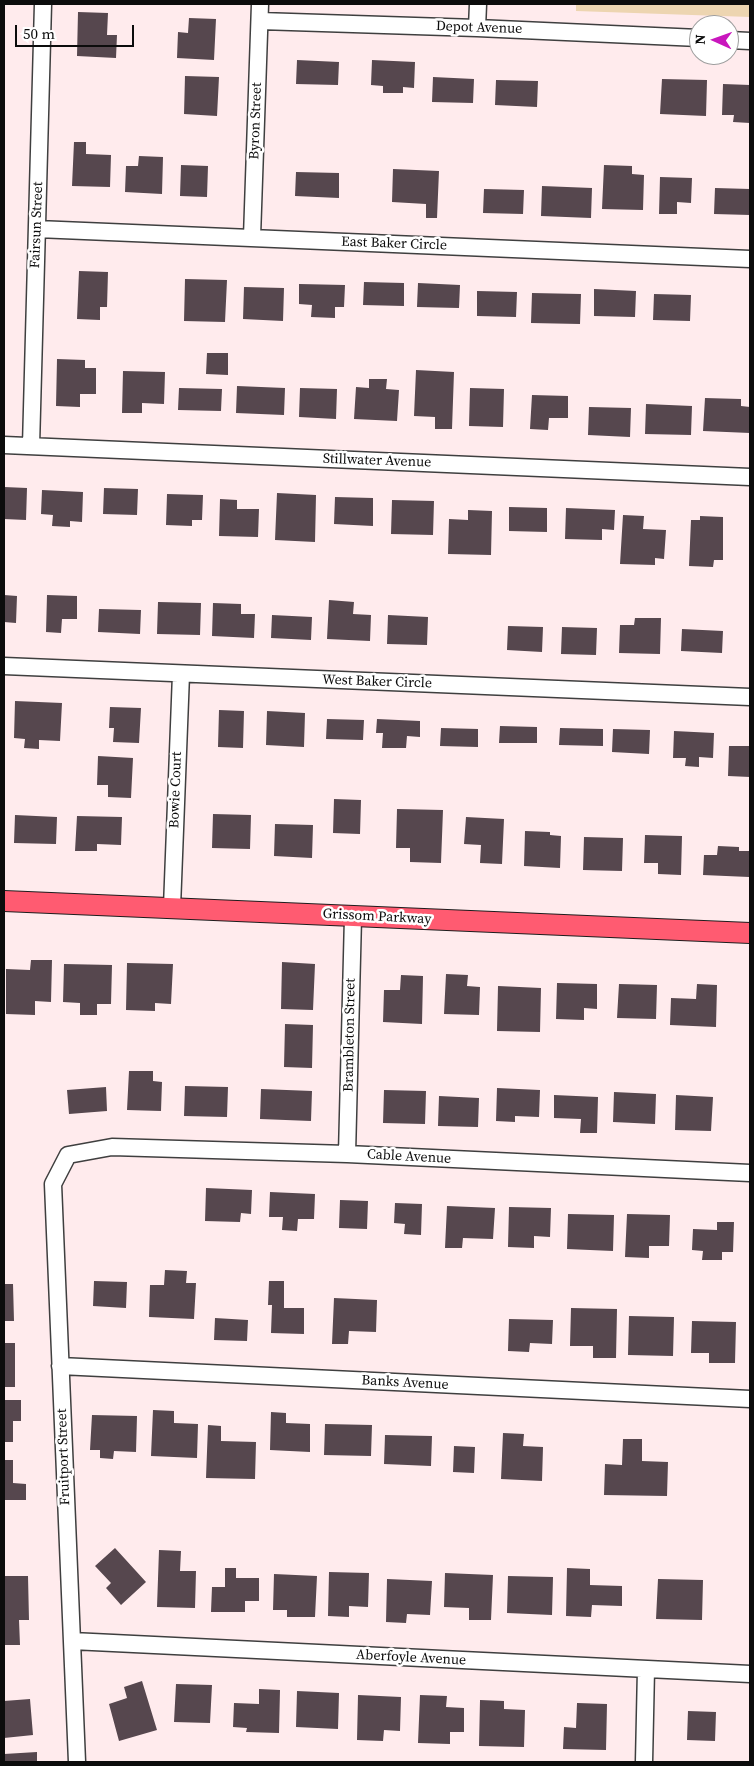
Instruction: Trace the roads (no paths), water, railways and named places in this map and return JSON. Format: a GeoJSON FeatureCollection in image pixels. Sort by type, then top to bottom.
{"type":"FeatureCollection","features":[{"type":"Feature","properties":{"kind":"main road","name":"Grissom Parkway"},"geometry":{"type":"LineString","coordinates":[[4,901],[750,933]]}},
{"type":"Feature","properties":{"kind":"street","name":"Fairsun Street"},"geometry":{"type":"LineString","coordinates":[[31,446],[43,4]]}},
{"type":"Feature","properties":{"kind":"street","name":"Byron Street"},"geometry":{"type":"LineString","coordinates":[[252,238],[260,4]]}},
{"type":"Feature","properties":{"kind":"street"},"geometry":{"type":"LineString","coordinates":[[477,28],[478,4]]}},
{"type":"Feature","properties":{"kind":"street","name":"Depot Avenue"},"geometry":{"type":"LineString","coordinates":[[260,21],[689,38]]}},
{"type":"Feature","properties":{"kind":"street","name":"East Baker Circle"},"geometry":{"type":"LineString","coordinates":[[37,230],[750,259]]}},
{"type":"Feature","properties":{"kind":"street","name":"Stillwater Avenue"},"geometry":{"type":"LineString","coordinates":[[4,445],[750,477]]}},
{"type":"Feature","properties":{"kind":"street","name":"West Baker Circle"},"geometry":{"type":"LineString","coordinates":[[4,666],[750,697]]}},
{"type":"Feature","properties":{"kind":"street","name":"Bowie Court"},"geometry":{"type":"LineString","coordinates":[[172,907],[181,674]]}},
{"type":"Feature","properties":{"kind":"street","name":"Brambleton Street"},"geometry":{"type":"LineString","coordinates":[[347,1154],[353,917]]}},
{"type":"Feature","properties":{"kind":"street","name":"Cable Avenue"},"geometry":{"type":"LineString","coordinates":[[68,1155],[112,1147],[347,1154],[750,1173]]}},
{"type":"Feature","properties":{"kind":"street","name":"Fruitport Street"},"geometry":{"type":"LineString","coordinates":[[68,1155],[53,1184],[77,1762]]}},
{"type":"Feature","properties":{"kind":"street","name":"Banks Avenue"},"geometry":{"type":"LineString","coordinates":[[60,1366],[750,1399]]}},
{"type":"Feature","properties":{"kind":"street","name":"Aberfoyle Avenue"},"geometry":{"type":"LineString","coordinates":[[72,1641],[750,1674]]}},
{"type":"Feature","properties":{"kind":"street"},"geometry":{"type":"LineString","coordinates":[[644,1762],[646,1669]]}}]}
